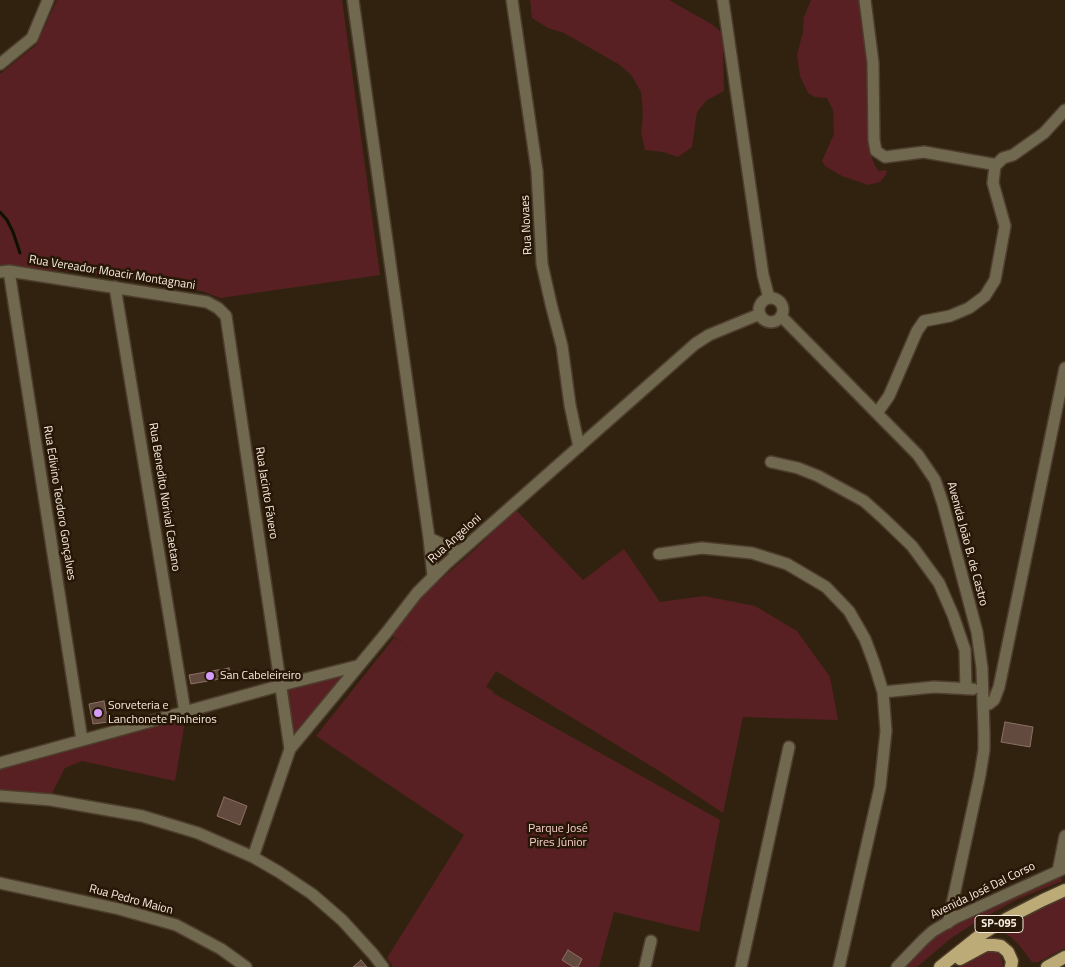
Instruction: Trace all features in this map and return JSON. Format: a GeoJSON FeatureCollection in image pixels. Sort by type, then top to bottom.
{"type":"FeatureCollection","features":[{"type":"Feature","properties":{"kind":"main road","name":"SP-095"},"geometry":{"type":"LineString","coordinates":[[940,967],[979,936],[1006,919],[1065,890]]}},
{"type":"Feature","properties":{"kind":"main road"},"geometry":{"type":"LineString","coordinates":[[944,967],[986,945],[994,945],[1001,946],[1008,952],[1012,961],[1011,967]]}},
{"type":"Feature","properties":{"kind":"main road"},"geometry":{"type":"LineString","coordinates":[[1047,967],[1065,957]]}},
{"type":"Feature","properties":{"kind":"street"},"geometry":{"type":"LineString","coordinates":[[0,64],[32,38],[48,0]]}},
{"type":"Feature","properties":{"kind":"street"},"geometry":{"type":"LineString","coordinates":[[353,0],[433,577]]}},
{"type":"Feature","properties":{"kind":"street","name":"Rua Novaes"},"geometry":{"type":"LineString","coordinates":[[512,0],[537,170],[542,264],[562,346],[570,405],[579,447]]}},
{"type":"Feature","properties":{"kind":"street"},"geometry":{"type":"LineString","coordinates":[[723,0],[763,275],[769,298]]}},
{"type":"Feature","properties":{"kind":"street"},"geometry":{"type":"LineString","coordinates":[[865,0],[873,64],[874,140],[876,151],[885,157],[924,152],[992,164],[994,166]]}},
{"type":"Feature","properties":{"kind":"street"},"geometry":{"type":"LineString","coordinates":[[877,413],[889,396],[917,331],[924,321],[950,316],[969,308],[985,296],[995,280],[1005,226],[993,183],[994,166],[1003,158],[1013,155],[1044,133],[1065,110]]}},
{"type":"Feature","properties":{"kind":"street","name":"Rua Vereador Moacir Montagnani"},"geometry":{"type":"LineString","coordinates":[[4,272],[207,302],[218,308]]}},
{"type":"Feature","properties":{"kind":"street","name":"Rua Edivino Teodoro Gonçalves"},"geometry":{"type":"LineString","coordinates":[[4,272],[82,740]]}},
{"type":"Feature","properties":{"kind":"street","name":"Rua Benedito Norival Caetano"},"geometry":{"type":"LineString","coordinates":[[115,287],[185,712]]}},
{"type":"Feature","properties":{"kind":"street"},"geometry":{"type":"LineString","coordinates":[[769,298],[775,298],[782,305],[781,316],[774,321],[762,317],[760,314],[760,305],[769,298]]}},
{"type":"Feature","properties":{"kind":"street","name":"Rua Jacinto Fávero"},"geometry":{"type":"LineString","coordinates":[[218,308],[226,316],[290,749]]}},
{"type":"Feature","properties":{"kind":"street","name":"Rua Angeloni"},"geometry":{"type":"LineString","coordinates":[[253,857],[290,749],[417,593],[459,552],[695,344],[709,335],[760,314]]}},
{"type":"Feature","properties":{"kind":"street","name":"Avenida João B. de Castro"},"geometry":{"type":"LineString","coordinates":[[781,316],[918,455],[935,480],[943,504],[977,632],[982,668],[984,750],[948,922]]}},
{"type":"Feature","properties":{"kind":"street"},"geometry":{"type":"LineString","coordinates":[[982,705],[989,704],[994,700],[999,687],[1065,368]]}},
{"type":"Feature","properties":{"kind":"street"},"geometry":{"type":"LineString","coordinates":[[771,462],[798,468],[818,476],[864,501],[912,546],[939,583],[953,615],[964,650],[966,689]]}},
{"type":"Feature","properties":{"kind":"street"},"geometry":{"type":"LineString","coordinates":[[429,538],[459,552]]}},
{"type":"Feature","properties":{"kind":"street"},"geometry":{"type":"LineString","coordinates":[[659,554],[702,548],[752,553],[787,564],[826,587],[849,611],[865,639],[883,692],[886,731],[880,787],[839,967]]}},
{"type":"Feature","properties":{"kind":"street"},"geometry":{"type":"LineString","coordinates":[[0,763],[357,666]]}},
{"type":"Feature","properties":{"kind":"street"},"geometry":{"type":"LineString","coordinates":[[883,692],[934,686],[982,690]]}},
{"type":"Feature","properties":{"kind":"street"},"geometry":{"type":"LineString","coordinates":[[741,967],[789,747]]}},
{"type":"Feature","properties":{"kind":"street"},"geometry":{"type":"LineString","coordinates":[[0,796],[51,800],[142,816],[198,833],[253,857],[304,889],[342,920],[383,967]]}},
{"type":"Feature","properties":{"kind":"street"},"geometry":{"type":"LineString","coordinates":[[1061,869],[1065,836]]}},
{"type":"Feature","properties":{"kind":"street","name":"Avenida José Dal Corso"},"geometry":{"type":"LineString","coordinates":[[896,967],[923,940],[948,922],[1061,869]]}},
{"type":"Feature","properties":{"kind":"street","name":"Rua Pedro Maion"},"geometry":{"type":"LineString","coordinates":[[0,883],[119,909],[176,925],[221,949],[246,967]]}},
{"type":"Feature","properties":{"kind":"street"},"geometry":{"type":"LineString","coordinates":[[645,967],[651,941]]}},
{"type":"Feature","properties":{"kind":"green space"},"geometry":{"type":"Polygon","coordinates":[[[57,0],[342,0],[380,275],[220,298],[202,291],[121,277],[12,266],[0,272],[0,74],[36,45],[57,0]]]}},
{"type":"Feature","properties":{"kind":"green space"},"geometry":{"type":"Polygon","coordinates":[[[530,0],[669,0],[713,25],[725,36],[723,53],[724,91],[707,100],[697,112],[692,147],[678,157],[663,152],[645,150],[641,132],[643,115],[641,92],[632,76],[620,65],[564,33],[548,28],[532,18],[530,0]]]}},
{"type":"Feature","properties":{"kind":"green space"},"geometry":{"type":"Polygon","coordinates":[[[811,0],[860,0],[868,58],[873,129],[872,159],[878,171],[887,170],[886,175],[880,182],[868,185],[842,176],[825,166],[822,161],[834,134],[833,110],[827,98],[815,97],[808,93],[800,76],[797,55],[803,32],[804,17],[811,0]]]}},
{"type":"Feature","properties":{"kind":"green space","name":"Parque José Pires Júnior"},"geometry":{"type":"Polygon","coordinates":[[[516,510],[583,580],[624,549],[660,602],[704,596],[755,606],[797,631],[830,677],[838,720],[743,717],[723,813],[664,774],[496,671],[486,687],[493,691],[493,693],[720,820],[699,932],[614,912],[599,967],[393,967],[387,958],[464,835],[316,736],[394,638],[404,643],[391,635],[420,597],[471,553],[516,510]]]}},
{"type":"Feature","properties":{"kind":"green space"},"geometry":{"type":"Polygon","coordinates":[[[349,672],[292,742],[285,688],[349,672]]]}},
{"type":"Feature","properties":{"kind":"green space"},"geometry":{"type":"Polygon","coordinates":[[[186,715],[175,781],[82,761],[65,768],[50,797],[0,794],[0,766],[186,715]]]}},
{"type":"Feature","properties":{"kind":"green space"},"geometry":{"type":"Polygon","coordinates":[[[1058,874],[1062,881],[1016,900],[979,920],[950,939],[917,967],[900,967],[924,943],[950,925],[1058,874]]]}},
{"type":"Feature","properties":{"kind":"green space"},"geometry":{"type":"Polygon","coordinates":[[[1065,897],[1065,948],[1038,962],[1032,962],[1011,937],[1001,931],[1065,897]]]}},
{"type":"Feature","properties":{"kind":"green space"},"geometry":{"type":"Polygon","coordinates":[[[984,952],[996,952],[1000,955],[1003,967],[959,967],[984,952]]]}},
{"type":"Feature","properties":{"kind":"building","name":"San Cabeleireiro"},"geometry":{"type":"Polygon","coordinates":[[[229,668],[231,677],[191,684],[189,675],[229,668]]]}},
{"type":"Feature","properties":{"kind":"building","name":"Sorveteria e Lanchonete Pinheiros"},"geometry":{"type":"Polygon","coordinates":[[[104,701],[108,722],[93,724],[89,704],[104,701]]]}},
{"type":"Feature","properties":{"kind":"building"},"geometry":{"type":"Polygon","coordinates":[[[1005,722],[1033,727],[1030,747],[1001,742],[1005,722]]]}},
{"type":"Feature","properties":{"kind":"building"},"geometry":{"type":"Polygon","coordinates":[[[224,797],[247,806],[240,825],[217,816],[224,797]]]}},
{"type":"Feature","properties":{"kind":"building"},"geometry":{"type":"Polygon","coordinates":[[[568,950],[582,959],[578,967],[573,967],[562,960],[568,950]]]}},
{"type":"Feature","properties":{"kind":"building"},"geometry":{"type":"Polygon","coordinates":[[[361,960],[367,967],[353,967],[361,960]]]}},
{"type":"Feature","properties":{"kind":"waterway"},"geometry":{"type":"LineString","coordinates":[[0,212],[7,220],[13,232],[20,253]]}},
{"type":"Feature","properties":{"kind":"place","name":"San Cabeleireiro"},"geometry":{"type":"Point","coordinates":[210,676]}},
{"type":"Feature","properties":{"kind":"place","name":"Sorveteria e Lanchonete Pinheiros"},"geometry":{"type":"Point","coordinates":[98,713]}}]}
